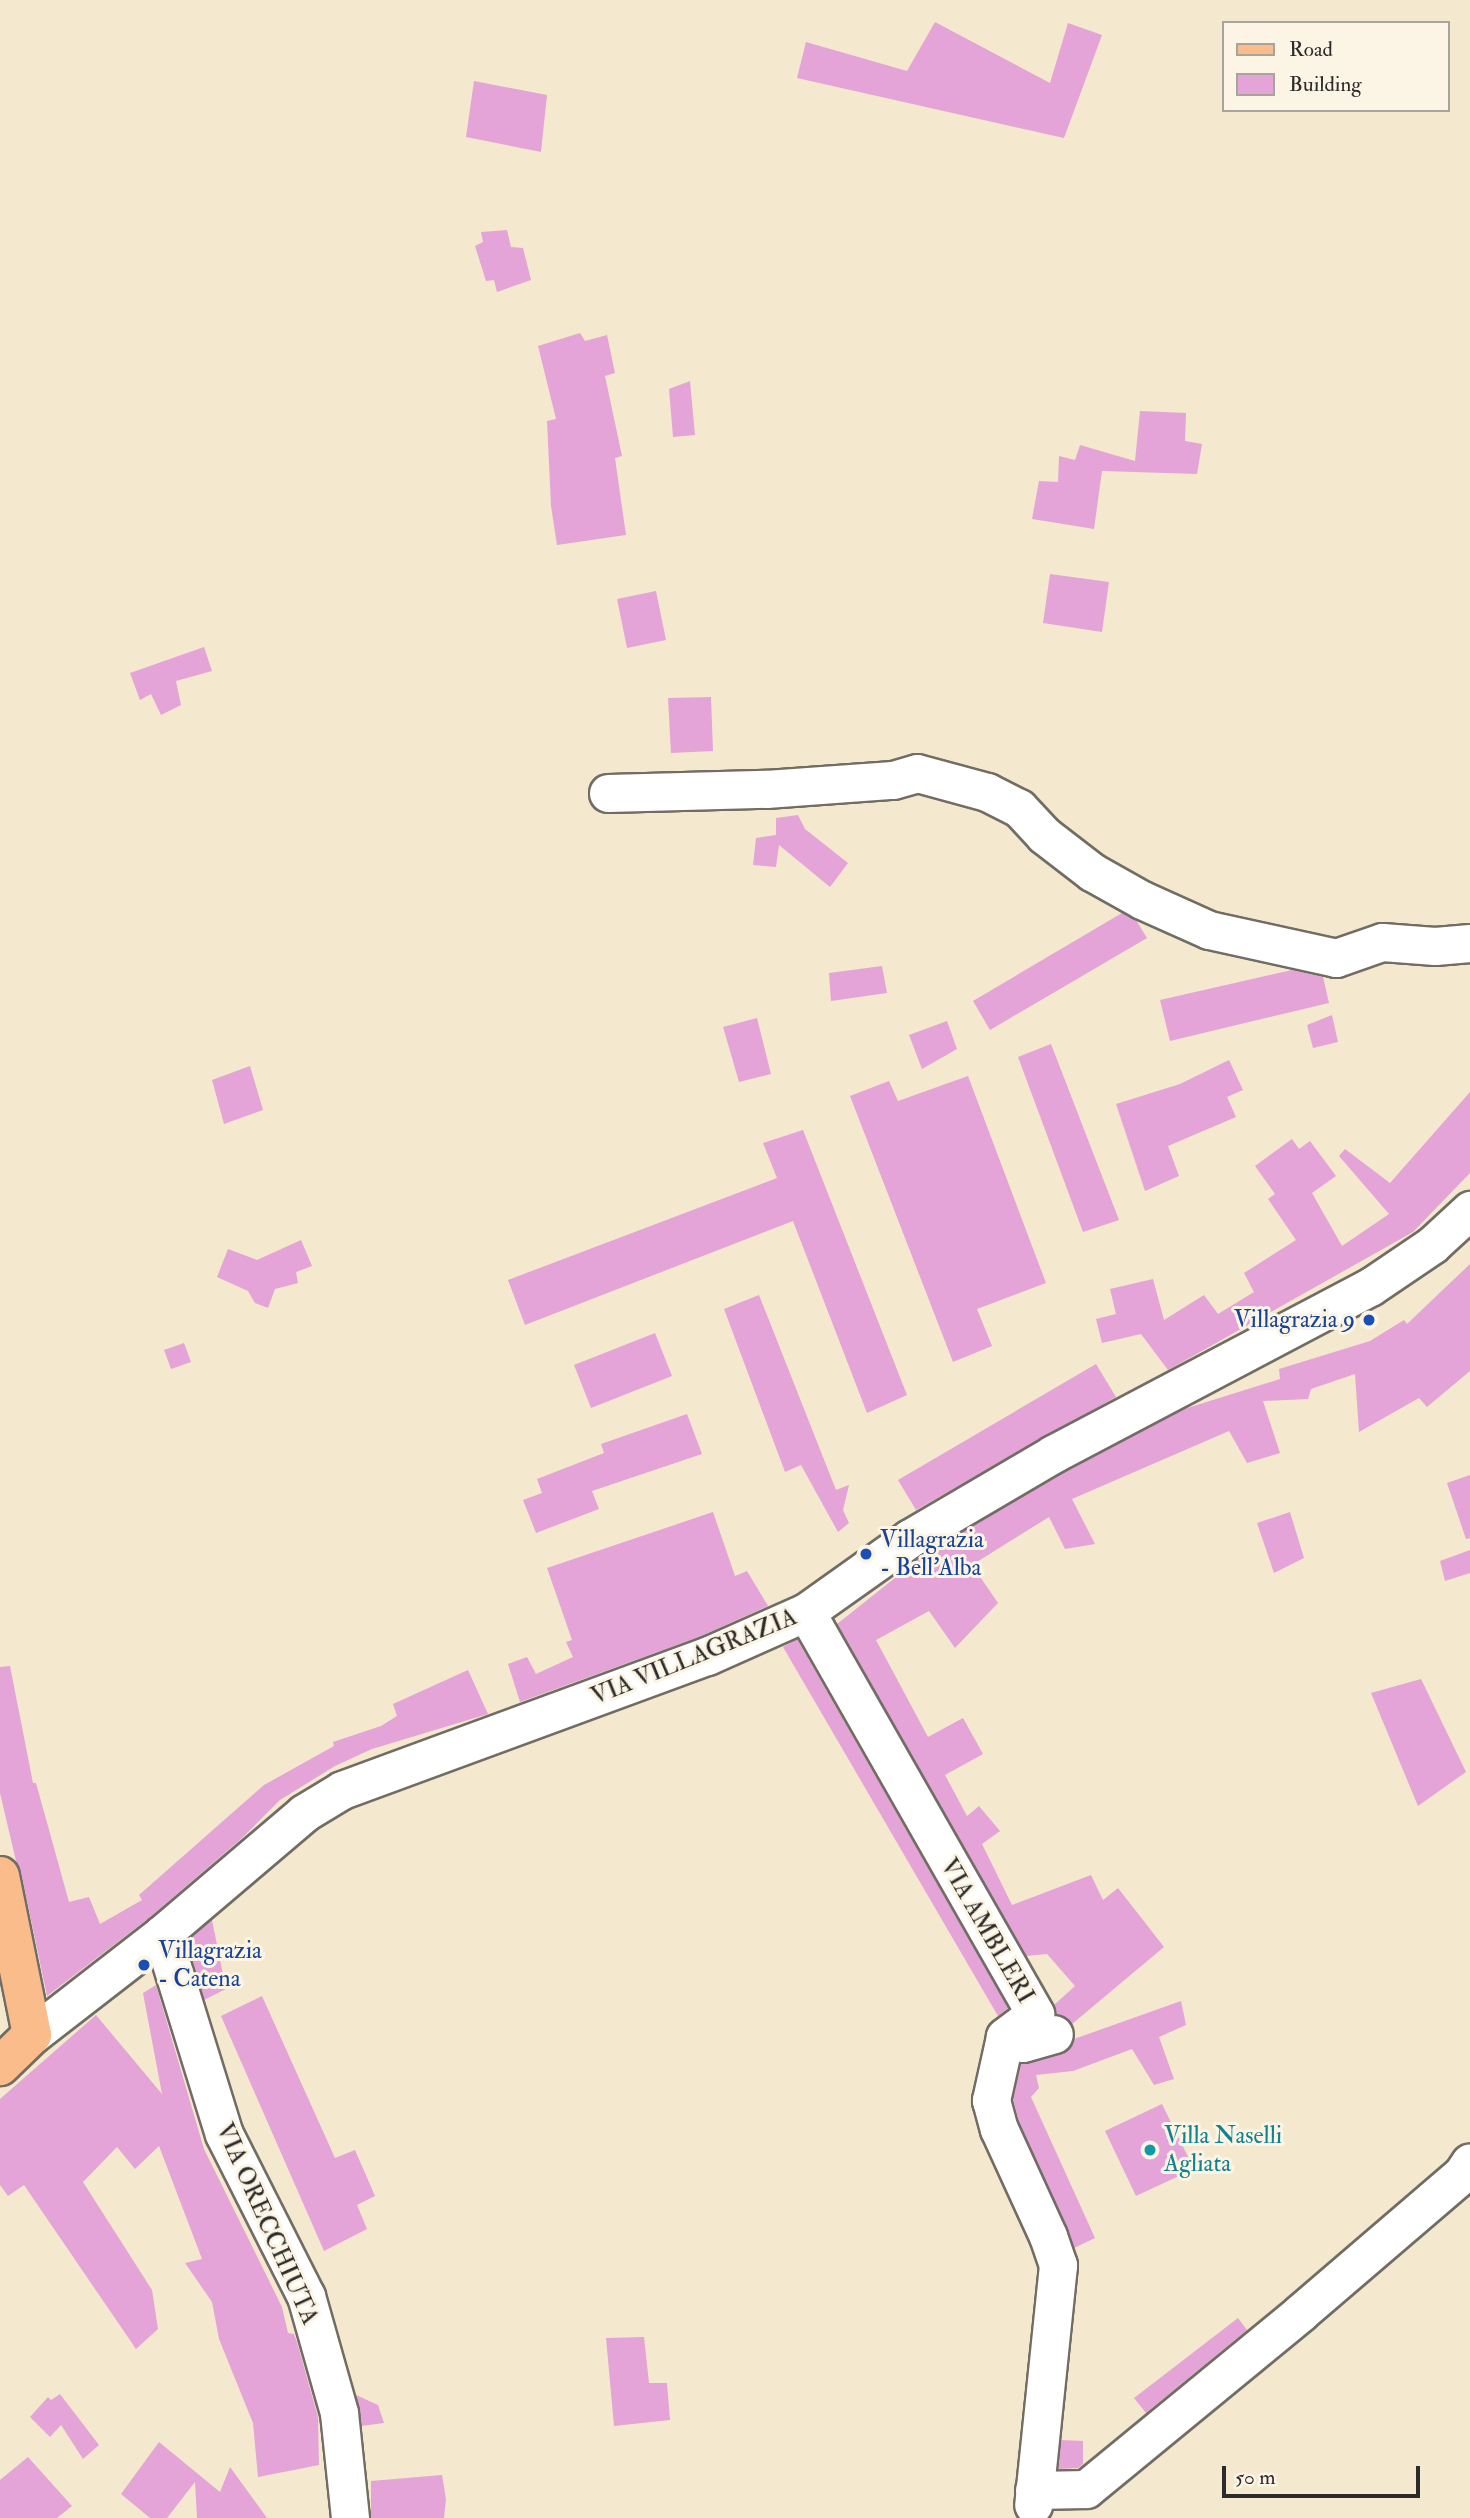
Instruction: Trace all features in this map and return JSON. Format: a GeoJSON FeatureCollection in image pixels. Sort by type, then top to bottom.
{"type":"FeatureCollection","features":[{"type":"Feature","properties":{"kind":"main road"},"geometry":{"type":"LineString","coordinates":[[0,1876],[32,2035],[0,2066]]}},
{"type":"Feature","properties":{"kind":"street"},"geometry":{"type":"LineString","coordinates":[[608,793],[766,789],[893,780],[917,773],[987,792],[1019,808],[1044,835],[1092,872],[1142,900],[1209,930],[1336,958],[1382,942],[1435,946],[1470,943]]}},
{"type":"Feature","properties":{"kind":"street","name":"VIA VILLAGRAZIA"},"geometry":{"type":"LineString","coordinates":[[32,2035],[162,1934],[304,1814],[342,1790],[707,1656],[806,1612],[910,1538],[1053,1454],[1370,1287],[1432,1245],[1470,1210]]}},
{"type":"Feature","properties":{"kind":"street","name":"VIA AMBLERI"},"geometry":{"type":"LineString","coordinates":[[806,1612],[1035,2014],[1005,2037],[990,2100],[999,2129],[1058,2264],[1034,2497],[1086,2489],[1300,2313],[1462,2174],[1470,2162]]}},
{"type":"Feature","properties":{"kind":"street","name":"VIA ORECCHIUTA"},"geometry":{"type":"LineString","coordinates":[[162,1934],[224,2134],[306,2296],[339,2413],[350,2518]]}},
{"type":"Feature","properties":{"kind":"street"},"geometry":{"type":"LineString","coordinates":[[1005,2037],[1023,2043],[1054,2034]]}},
{"type":"Feature","properties":{"kind":"building"},"geometry":{"type":"Polygon","coordinates":[[[935,22],[1050,83],[1068,23],[1102,35],[1064,138],[797,78],[806,42],[907,71],[935,22]]]}},
{"type":"Feature","properties":{"kind":"building"},"geometry":{"type":"Polygon","coordinates":[[[474,81],[547,95],[541,152],[466,137],[474,81]]]}},
{"type":"Feature","properties":{"kind":"building"},"geometry":{"type":"Polygon","coordinates":[[[507,230],[511,247],[523,248],[531,280],[497,292],[494,280],[486,281],[475,246],[483,242],[481,232],[507,230]]]}},
{"type":"Feature","properties":{"kind":"building"},"geometry":{"type":"Polygon","coordinates":[[[580,333],[585,341],[607,335],[615,373],[605,376],[622,456],[615,458],[626,535],[557,545],[551,506],[547,421],[556,419],[538,346],[580,333]]]}},
{"type":"Feature","properties":{"kind":"building"},"geometry":{"type":"Polygon","coordinates":[[[690,381],[695,435],[673,437],[669,389],[690,381]]]}},
{"type":"Feature","properties":{"kind":"building"},"geometry":{"type":"Polygon","coordinates":[[[1140,411],[1186,413],[1185,441],[1202,444],[1197,474],[1102,471],[1094,529],[1032,519],[1039,481],[1058,482],[1059,456],[1075,460],[1080,445],[1135,461],[1140,411]]]}},
{"type":"Feature","properties":{"kind":"building"},"geometry":{"type":"Polygon","coordinates":[[[1050,574],[1109,582],[1102,632],[1043,623],[1050,574]]]}},
{"type":"Feature","properties":{"kind":"building"},"geometry":{"type":"Polygon","coordinates":[[[656,591],[666,640],[627,648],[617,599],[656,591]]]}},
{"type":"Feature","properties":{"kind":"building"},"geometry":{"type":"Polygon","coordinates":[[[204,647],[212,671],[176,681],[181,705],[161,715],[151,694],[140,700],[130,673],[204,647]]]}},
{"type":"Feature","properties":{"kind":"building"},"geometry":{"type":"Polygon","coordinates":[[[711,697],[713,751],[671,753],[668,698],[711,697]]]}},
{"type":"Feature","properties":{"kind":"building"},"geometry":{"type":"Polygon","coordinates":[[[798,815],[805,829],[848,863],[830,887],[779,845],[776,867],[753,865],[756,838],[776,835],[776,818],[798,815]]]}},
{"type":"Feature","properties":{"kind":"building"},"geometry":{"type":"Polygon","coordinates":[[[1122,913],[1136,920],[1147,938],[990,1030],[973,1001],[1122,913]]]}},
{"type":"Feature","properties":{"kind":"building"},"geometry":{"type":"Polygon","coordinates":[[[882,966],[887,993],[831,1001],[829,973],[882,966]]]}},
{"type":"Feature","properties":{"kind":"building"},"geometry":{"type":"Polygon","coordinates":[[[1292,970],[1323,977],[1329,1003],[1170,1041],[1160,1000],[1292,970]]]}},
{"type":"Feature","properties":{"kind":"building"},"geometry":{"type":"Polygon","coordinates":[[[1332,1015],[1338,1042],[1313,1048],[1307,1025],[1332,1015]]]}},
{"type":"Feature","properties":{"kind":"building"},"geometry":{"type":"Polygon","coordinates":[[[757,1018],[771,1074],[739,1082],[723,1027],[757,1018]]]}},
{"type":"Feature","properties":{"kind":"building"},"geometry":{"type":"Polygon","coordinates":[[[947,1021],[957,1049],[922,1069],[909,1035],[947,1021]]]}},
{"type":"Feature","properties":{"kind":"building"},"geometry":{"type":"Polygon","coordinates":[[[1051,1044],[1119,1220],[1083,1232],[1018,1057],[1051,1044]]]}},
{"type":"Feature","properties":{"kind":"building"},"geometry":{"type":"Polygon","coordinates":[[[1229,1060],[1243,1090],[1227,1097],[1236,1117],[1168,1146],[1179,1176],[1145,1191],[1116,1104],[1180,1084],[1229,1060]]]}},
{"type":"Feature","properties":{"kind":"building"},"geometry":{"type":"Polygon","coordinates":[[[250,1066],[263,1110],[224,1124],[212,1080],[250,1066]]]}},
{"type":"Feature","properties":{"kind":"building"},"geometry":{"type":"Polygon","coordinates":[[[968,1076],[1046,1283],[977,1309],[992,1346],[953,1362],[850,1096],[889,1081],[898,1101],[968,1076]]]}},
{"type":"Feature","properties":{"kind":"building"},"geometry":{"type":"Polygon","coordinates":[[[1470,1092],[1470,1173],[1413,1232],[1168,1370],[1141,1334],[1102,1343],[1096,1319],[1116,1314],[1110,1289],[1153,1279],[1164,1320],[1204,1295],[1218,1314],[1254,1292],[1244,1273],[1296,1240],[1268,1199],[1275,1194],[1255,1166],[1292,1139],[1299,1149],[1310,1141],[1336,1176],[1312,1193],[1342,1246],[1389,1214],[1339,1156],[1345,1149],[1390,1183],[1470,1092]]]}},
{"type":"Feature","properties":{"kind":"building"},"geometry":{"type":"Polygon","coordinates":[[[803,1130],[907,1395],[867,1413],[793,1221],[525,1325],[508,1280],[777,1178],[763,1143],[803,1130]]]}},
{"type":"Feature","properties":{"kind":"building"},"geometry":{"type":"Polygon","coordinates":[[[301,1240],[312,1266],[296,1272],[298,1283],[275,1289],[268,1308],[255,1303],[248,1291],[217,1277],[228,1249],[257,1260],[301,1240]]]}},
{"type":"Feature","properties":{"kind":"building"},"geometry":{"type":"Polygon","coordinates":[[[1470,1264],[1470,1371],[1427,1407],[1419,1398],[1359,1432],[1355,1374],[1311,1389],[1308,1399],[1263,1401],[1280,1453],[1247,1463],[1229,1431],[1072,1499],[1095,1544],[1065,1549],[1049,1517],[972,1565],[998,1603],[955,1648],[929,1611],[876,1640],[928,1737],[963,1718],[983,1754],[945,1775],[967,1816],[979,1806],[1000,1831],[982,1844],[1012,1905],[1091,1875],[1103,1900],[1118,1888],[1164,1947],[1072,2024],[1068,2018],[1056,2014],[1054,2005],[1075,1986],[1047,1954],[1026,1956],[837,1624],[929,1551],[1063,1472],[1184,1409],[1280,1379],[1279,1369],[1370,1341],[1404,1320],[1407,1324],[1470,1264]]]}},
{"type":"Feature","properties":{"kind":"building"},"geometry":{"type":"Polygon","coordinates":[[[759,1295],[836,1490],[849,1485],[843,1510],[849,1523],[838,1532],[801,1465],[785,1472],[724,1309],[759,1295]]]}},
{"type":"Feature","properties":{"kind":"building"},"geometry":{"type":"Polygon","coordinates":[[[655,1333],[672,1376],[591,1408],[574,1365],[655,1333]]]}},
{"type":"Feature","properties":{"kind":"building"},"geometry":{"type":"Polygon","coordinates":[[[184,1343],[191,1362],[171,1369],[164,1350],[184,1343]]]}},
{"type":"Feature","properties":{"kind":"building"},"geometry":{"type":"Polygon","coordinates":[[[1096,1364],[1116,1397],[916,1510],[898,1480],[1096,1364]]]}},
{"type":"Feature","properties":{"kind":"building"},"geometry":{"type":"Polygon","coordinates":[[[687,1414],[702,1454],[592,1491],[599,1509],[536,1533],[523,1500],[542,1493],[537,1479],[604,1453],[601,1444],[687,1414]]]}},
{"type":"Feature","properties":{"kind":"building"},"geometry":{"type":"Polygon","coordinates":[[[1470,1475],[1470,1538],[1466,1539],[1447,1483],[1470,1475]]]}},
{"type":"Feature","properties":{"kind":"building"},"geometry":{"type":"Polygon","coordinates":[[[713,1512],[735,1576],[747,1571],[768,1606],[699,1637],[520,1702],[508,1664],[527,1657],[536,1674],[573,1657],[566,1642],[572,1640],[547,1568],[713,1512]]]}},
{"type":"Feature","properties":{"kind":"building"},"geometry":{"type":"Polygon","coordinates":[[[1290,1512],[1304,1558],[1274,1573],[1257,1523],[1290,1512]]]}},
{"type":"Feature","properties":{"kind":"building"},"geometry":{"type":"Polygon","coordinates":[[[1470,1550],[1470,1573],[1445,1581],[1440,1561],[1470,1550]]]}},
{"type":"Feature","properties":{"kind":"building"},"geometry":{"type":"Polygon","coordinates":[[[797,1639],[1008,2008],[998,2016],[783,1647],[797,1639]]]}},
{"type":"Feature","properties":{"kind":"building"},"geometry":{"type":"Polygon","coordinates":[[[10,1666],[33,1783],[36,1783],[69,1902],[89,1897],[100,1924],[142,1900],[139,1895],[264,1785],[334,1746],[333,1742],[381,1726],[397,1716],[393,1704],[468,1670],[488,1714],[372,1749],[335,1766],[280,1800],[241,1839],[149,1918],[47,1996],[21,1872],[0,1793],[0,1667],[10,1666]]]}},
{"type":"Feature","properties":{"kind":"building"},"geometry":{"type":"Polygon","coordinates":[[[1421,1679],[1466,1772],[1418,1806],[1371,1693],[1421,1679]]]}},
{"type":"Feature","properties":{"kind":"building"},"geometry":{"type":"Polygon","coordinates":[[[212,1920],[226,1989],[204,2000],[190,1955],[192,1936],[212,1920]]]}},
{"type":"Feature","properties":{"kind":"building"},"geometry":{"type":"Polygon","coordinates":[[[156,1985],[204,2149],[282,2307],[288,2333],[294,2334],[297,2342],[318,2417],[319,2465],[258,2477],[253,2423],[219,2339],[212,2302],[185,2263],[202,2259],[159,2146],[135,2169],[117,2147],[83,2182],[152,2290],[158,2329],[136,2349],[24,2185],[8,2196],[0,2185],[0,2099],[96,2015],[162,2094],[143,1993],[156,1985]]]}},
{"type":"Feature","properties":{"kind":"building"},"geometry":{"type":"Polygon","coordinates":[[[262,1996],[335,2158],[355,2150],[375,2196],[357,2205],[367,2229],[324,2251],[221,2016],[262,1996]]]}},
{"type":"Feature","properties":{"kind":"building"},"geometry":{"type":"Polygon","coordinates":[[[1181,2001],[1186,2025],[1159,2037],[1174,2079],[1154,2085],[1132,2049],[1073,2071],[1036,2075],[1039,2088],[1031,2097],[1095,2238],[1074,2248],[1019,2122],[1013,2099],[1021,2063],[1060,2054],[1070,2048],[1074,2039],[1181,2001]]]}},
{"type":"Feature","properties":{"kind":"building","name":"Villa Naselli Agliata"},"geometry":{"type":"Polygon","coordinates":[[[1162,2104],[1194,2169],[1136,2196],[1105,2131],[1162,2104]]]}},
{"type":"Feature","properties":{"kind":"building"},"geometry":{"type":"Polygon","coordinates":[[[1238,2318],[1247,2330],[1146,2413],[1134,2398],[1238,2318]]]}},
{"type":"Feature","properties":{"kind":"building"},"geometry":{"type":"Polygon","coordinates":[[[644,2337],[649,2383],[667,2383],[670,2420],[614,2426],[606,2338],[644,2337]]]}},
{"type":"Feature","properties":{"kind":"building"},"geometry":{"type":"Polygon","coordinates":[[[60,2394],[99,2445],[83,2459],[61,2425],[50,2437],[30,2417],[48,2397],[51,2400],[60,2394]]]}},
{"type":"Feature","properties":{"kind":"building"},"geometry":{"type":"Polygon","coordinates":[[[356,2395],[378,2405],[384,2423],[361,2426],[356,2395]]]}},
{"type":"Feature","properties":{"kind":"building"},"geometry":{"type":"Polygon","coordinates":[[[1061,2440],[1083,2441],[1083,2464],[1078,2468],[1058,2469],[1061,2440]]]}},
{"type":"Feature","properties":{"kind":"building"},"geometry":{"type":"Polygon","coordinates":[[[159,2442],[220,2492],[230,2467],[267,2518],[197,2518],[195,2482],[167,2518],[150,2518],[121,2494],[159,2442]]]}},
{"type":"Feature","properties":{"kind":"building"},"geometry":{"type":"Polygon","coordinates":[[[28,2457],[72,2506],[57,2518],[0,2518],[0,2480],[28,2457]]]}},
{"type":"Feature","properties":{"kind":"building"},"geometry":{"type":"Polygon","coordinates":[[[442,2475],[446,2499],[444,2518],[371,2518],[371,2481],[442,2475]]]}},
{"type":"Feature","properties":{"kind":"place","name":"Villagrazia 9"},"geometry":{"type":"Point","coordinates":[1369,1320]}},
{"type":"Feature","properties":{"kind":"place","name":"Villagrazia - Bell'Alba"},"geometry":{"type":"Point","coordinates":[866,1554]}},
{"type":"Feature","properties":{"kind":"place","name":"Villagrazia - Catena"},"geometry":{"type":"Point","coordinates":[144,1965]}},
{"type":"Feature","properties":{"kind":"place","name":"Villa Naselli Agliata"},"geometry":{"type":"Point","coordinates":[1150,2150]}}]}
